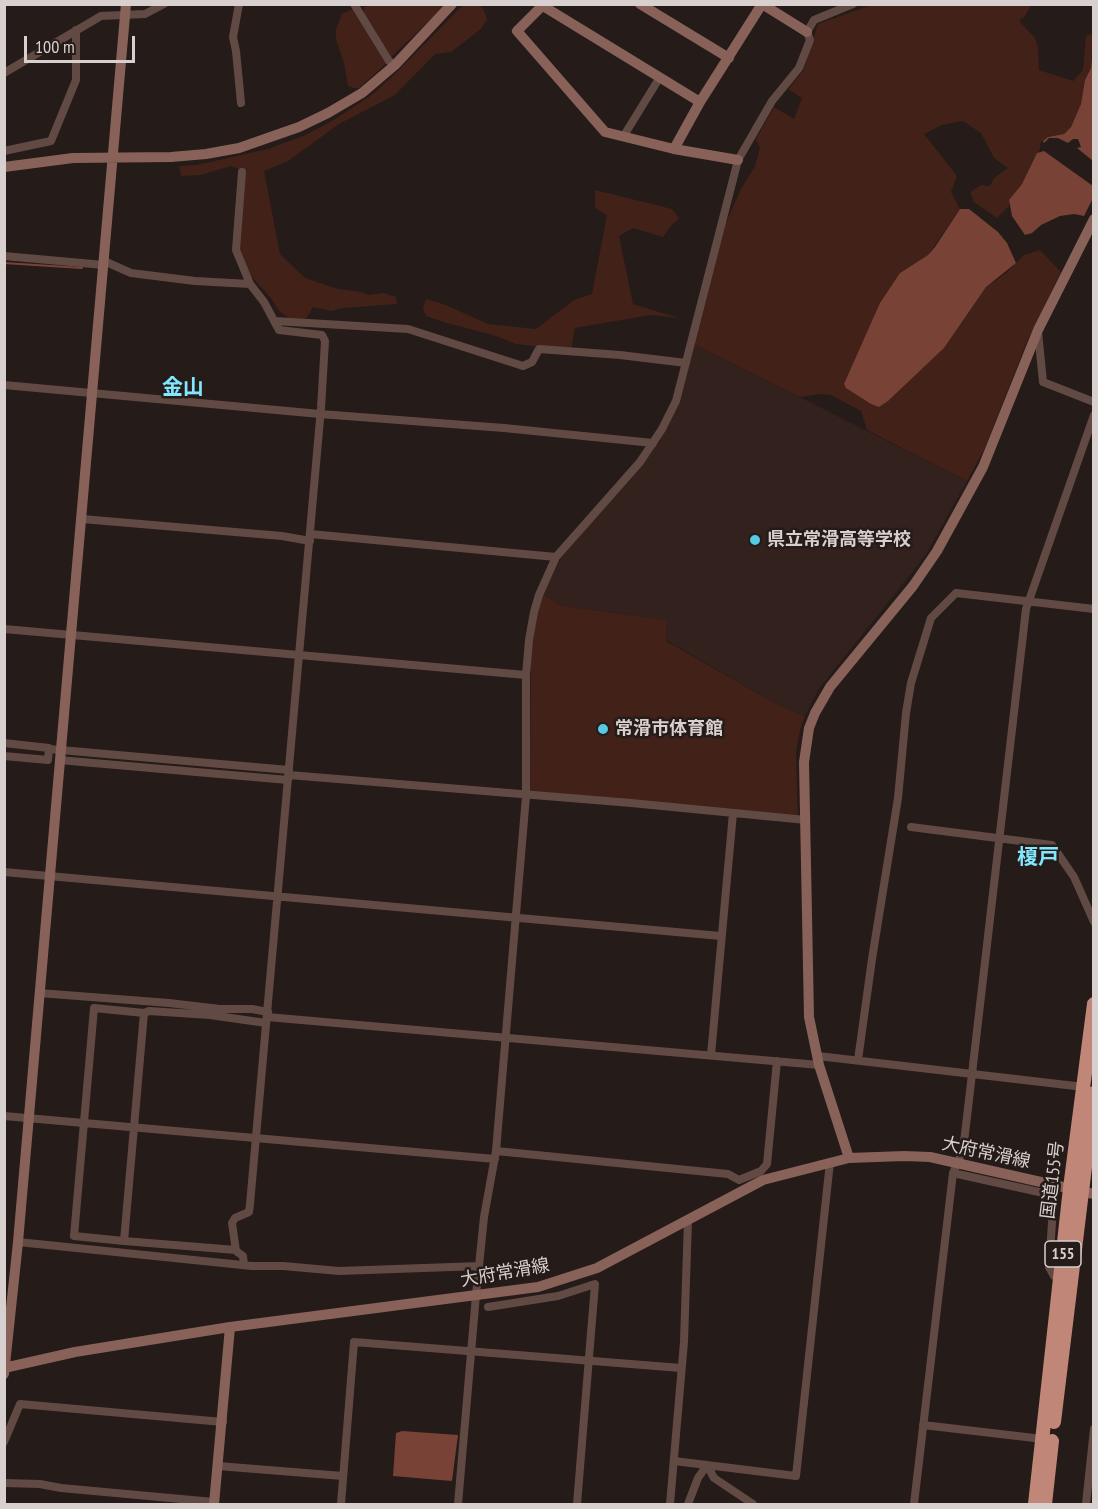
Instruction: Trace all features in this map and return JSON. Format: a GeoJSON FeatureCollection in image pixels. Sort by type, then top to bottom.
{"type":"FeatureCollection","features":[{"type":"Feature","properties":{"kind":"highway","name":"国道155号"},"geometry":{"type":"LineString","coordinates":[[1045,1504],[1082,1191],[1094,1004]]}},
{"type":"Feature","properties":{"kind":"highway","name":"国道155号"},"geometry":{"type":"LineString","coordinates":[[1035,1504],[1060,1279],[1082,1191]]}},
{"type":"Feature","properties":{"kind":"street"},"geometry":{"type":"LineString","coordinates":[[239,4],[232,37],[236,51],[241,103]]}},
{"type":"Feature","properties":{"kind":"street"},"geometry":{"type":"LineString","coordinates":[[354,4],[389,61],[395,65]]}},
{"type":"Feature","properties":{"kind":"street"},"geometry":{"type":"LineString","coordinates":[[4,167],[73,158],[171,157],[206,154],[239,148],[299,128],[362,93],[395,65],[452,4]]}},
{"type":"Feature","properties":{"kind":"street"},"geometry":{"type":"LineString","coordinates":[[640,4],[729,58]]}},
{"type":"Feature","properties":{"kind":"street"},"geometry":{"type":"LineString","coordinates":[[458,1504],[484,1217],[495,1155],[506,1038],[526,796],[526,675],[531,623],[539,595],[556,556],[640,462],[676,401],[738,160],[772,101],[799,68],[810,40],[807,32],[762,4],[700,102],[674,149]]}},
{"type":"Feature","properties":{"kind":"street"},"geometry":{"type":"LineString","coordinates":[[807,32],[814,20],[853,4]]}},
{"type":"Feature","properties":{"kind":"street"},"geometry":{"type":"LineString","coordinates":[[4,73],[101,16],[126,9],[145,14],[163,5]]}},
{"type":"Feature","properties":{"kind":"street"},"geometry":{"type":"LineString","coordinates":[[700,102],[544,5],[517,31],[605,132],[674,149],[738,160]]}},
{"type":"Feature","properties":{"kind":"street"},"geometry":{"type":"LineString","coordinates":[[5,1370],[50,876],[56,753],[71,635],[82,519],[126,9]]}},
{"type":"Feature","properties":{"kind":"street"},"geometry":{"type":"LineString","coordinates":[[4,151],[51,141],[76,80],[76,30]]}},
{"type":"Feature","properties":{"kind":"street"},"geometry":{"type":"LineString","coordinates":[[623,137],[660,77]]}},
{"type":"Feature","properties":{"kind":"street"},"geometry":{"type":"LineString","coordinates":[[236,1250],[232,1223],[235,1218],[249,1212],[310,538],[321,408],[324,336],[281,331],[261,297],[250,284],[236,250],[242,172]]}},
{"type":"Feature","properties":{"kind":"street"},"geometry":{"type":"LineString","coordinates":[[849,1158],[819,1060],[809,1017],[805,751],[809,728],[830,687],[913,586],[936,551],[983,467],[1038,330],[1094,219]]}},
{"type":"Feature","properties":{"kind":"street"},"geometry":{"type":"LineString","coordinates":[[4,256],[104,263],[131,273],[195,281],[250,284]]}},
{"type":"Feature","properties":{"kind":"street"},"geometry":{"type":"LineString","coordinates":[[275,321],[408,329],[523,366],[532,362],[539,349],[686,363]]}},
{"type":"Feature","properties":{"kind":"street"},"geometry":{"type":"LineString","coordinates":[[1038,330],[1043,382],[1094,402]]}},
{"type":"Feature","properties":{"kind":"street"},"geometry":{"type":"LineString","coordinates":[[4,385],[653,443]]}},
{"type":"Feature","properties":{"kind":"street"},"geometry":{"type":"LineString","coordinates":[[914,1504],[956,1168],[963,1150],[1028,601],[1094,415]]}},
{"type":"Feature","properties":{"kind":"street"},"geometry":{"type":"LineString","coordinates":[[82,519],[556,556]]}},
{"type":"Feature","properties":{"kind":"street"},"geometry":{"type":"LineString","coordinates":[[858,1060],[898,798],[906,713],[911,683],[931,618],[956,593],[1094,609]]}},
{"type":"Feature","properties":{"kind":"street"},"geometry":{"type":"LineString","coordinates":[[4,628],[526,675]]}},
{"type":"Feature","properties":{"kind":"street"},"geometry":{"type":"LineString","coordinates":[[4,742],[56,753],[806,820]]}},
{"type":"Feature","properties":{"kind":"street"},"geometry":{"type":"LineString","coordinates":[[4,756],[48,760],[56,753]]}},
{"type":"Feature","properties":{"kind":"street"},"geometry":{"type":"LineString","coordinates":[[711,1055],[733,813]]}},
{"type":"Feature","properties":{"kind":"street"},"geometry":{"type":"LineString","coordinates":[[911,827],[1037,842],[1053,846],[1074,877],[1094,922]]}},
{"type":"Feature","properties":{"kind":"street"},"geometry":{"type":"LineString","coordinates":[[4,872],[721,936]]}},
{"type":"Feature","properties":{"kind":"street"},"geometry":{"type":"LineString","coordinates":[[39,993],[169,1003],[267,1017]]}},
{"type":"Feature","properties":{"kind":"street"},"geometry":{"type":"LineString","coordinates":[[244,1265],[243,1256],[236,1250],[74,1236],[94,1008],[144,1013],[149,1011],[267,1017],[777,1061],[858,1060],[1089,1090]]}},
{"type":"Feature","properties":{"kind":"street"},"geometry":{"type":"LineString","coordinates":[[124,1241],[144,1013]]}},
{"type":"Feature","properties":{"kind":"street"},"geometry":{"type":"LineString","coordinates":[[4,1116],[256,1138],[728,1174],[738,1180],[761,1171],[767,1164],[777,1061]]}},
{"type":"Feature","properties":{"kind":"street","name":"大府常滑線"},"geometry":{"type":"LineString","coordinates":[[5,1370],[75,1352],[230,1327],[538,1287],[597,1268],[763,1180],[849,1158],[904,1156],[930,1158],[956,1168],[1082,1191]]}},
{"type":"Feature","properties":{"kind":"street"},"geometry":{"type":"LineString","coordinates":[[674,1461],[796,1476],[830,1162]]}},
{"type":"Feature","properties":{"kind":"street"},"geometry":{"type":"LineString","coordinates":[[956,1168],[1039,1192],[1050,1198],[1053,1208],[1049,1268],[1054,1276],[1060,1279]]}},
{"type":"Feature","properties":{"kind":"street"},"geometry":{"type":"LineString","coordinates":[[670,1504],[684,1342],[688,1220]]}},
{"type":"Feature","properties":{"kind":"street"},"geometry":{"type":"LineString","coordinates":[[18,1242],[244,1265],[339,1271],[480,1266]]}},
{"type":"Feature","properties":{"kind":"street"},"geometry":{"type":"LineString","coordinates":[[488,1307],[558,1296],[595,1284],[577,1504]]}},
{"type":"Feature","properties":{"kind":"street"},"geometry":{"type":"LineString","coordinates":[[4,1483],[40,1484],[214,1503],[230,1327]]}},
{"type":"Feature","properties":{"kind":"street"},"geometry":{"type":"LineString","coordinates":[[341,1504],[354,1342],[681,1368]]}},
{"type":"Feature","properties":{"kind":"street"},"geometry":{"type":"LineString","coordinates":[[4,1442],[20,1404],[223,1422]]}},
{"type":"Feature","properties":{"kind":"street"},"geometry":{"type":"LineString","coordinates":[[923,1425],[1043,1439]]}},
{"type":"Feature","properties":{"kind":"street"},"geometry":{"type":"LineString","coordinates":[[1086,1504],[1094,1429]]}},
{"type":"Feature","properties":{"kind":"street"},"geometry":{"type":"LineString","coordinates":[[707,1465],[714,1479],[748,1503]]}},
{"type":"Feature","properties":{"kind":"street"},"geometry":{"type":"LineString","coordinates":[[688,1504],[698,1478],[707,1465]]}},
{"type":"Feature","properties":{"kind":"street"},"geometry":{"type":"LineString","coordinates":[[219,1466],[343,1476]]}},
{"type":"Feature","properties":{"kind":"shaded area"},"geometry":{"type":"Polygon","coordinates":[[[446,5],[390,58],[363,17],[364,7],[446,5]]]}},
{"type":"Feature","properties":{"kind":"shaded area"},"geometry":{"type":"Polygon","coordinates":[[[463,5],[479,5],[484,10],[487,19],[481,29],[451,52],[435,54],[395,95],[339,124],[288,161],[264,171],[280,254],[305,278],[338,289],[369,295],[384,293],[396,297],[397,304],[331,311],[313,307],[306,319],[289,318],[279,311],[271,298],[249,274],[238,252],[245,171],[231,166],[200,175],[181,176],[179,166],[197,165],[268,149],[306,135],[337,118],[373,94],[463,5]]]}},
{"type":"Feature","properties":{"kind":"shaded area"},"geometry":{"type":"Polygon","coordinates":[[[871,5],[1031,5],[1020,22],[1035,38],[1038,47],[1039,70],[1073,81],[1083,70],[1086,36],[1091,34],[1093,36],[1091,68],[1085,80],[1081,104],[1071,127],[1064,134],[1048,137],[1040,143],[1040,149],[1022,184],[1010,200],[1009,206],[997,218],[974,202],[970,192],[981,185],[990,186],[994,178],[1008,168],[994,158],[981,133],[963,121],[942,125],[924,134],[957,176],[951,192],[960,209],[928,255],[900,273],[879,407],[944,348],[986,287],[1006,273],[1024,255],[1040,250],[1061,272],[1026,344],[984,450],[967,481],[867,430],[861,411],[831,395],[800,397],[694,344],[724,227],[741,189],[755,166],[760,148],[756,139],[774,107],[794,119],[802,98],[788,89],[803,71],[818,24],[871,5]]]}},
{"type":"Feature","properties":{"kind":"shaded area"},"geometry":{"type":"Polygon","coordinates":[[[353,9],[388,62],[359,88],[348,86],[344,63],[336,39],[336,29],[342,14],[353,9]]]}},
{"type":"Feature","properties":{"kind":"shaded area"},"geometry":{"type":"Polygon","coordinates":[[[1093,47],[1094,161],[1077,148],[1081,147],[1078,139],[1073,139],[1068,143],[1058,138],[1049,138],[1044,143],[1043,141],[1048,137],[1064,134],[1071,127],[1081,104],[1085,80],[1091,68],[1093,47]]]}},
{"type":"Feature","properties":{"kind":"shaded area"},"geometry":{"type":"Polygon","coordinates":[[[1044,151],[1093,186],[1093,198],[1084,216],[1074,214],[1060,216],[1025,235],[1012,216],[1009,200],[1022,184],[1037,153],[1044,151]]]}},
{"type":"Feature","properties":{"kind":"shaded area"},"geometry":{"type":"Polygon","coordinates":[[[595,190],[672,209],[679,218],[663,237],[633,228],[619,236],[633,304],[679,318],[650,315],[575,328],[571,350],[516,344],[426,316],[423,309],[426,299],[446,305],[488,324],[536,329],[574,300],[592,294],[607,215],[595,208],[595,190]]]}},
{"type":"Feature","properties":{"kind":"shaded area"},"geometry":{"type":"Polygon","coordinates":[[[960,209],[969,209],[998,232],[1007,243],[1016,263],[986,287],[944,348],[888,401],[879,407],[871,404],[846,388],[844,384],[880,303],[900,273],[928,255],[935,247],[960,209]]]}},
{"type":"Feature","properties":{"kind":"shaded area","name":"県立常滑高等学校"},"geometry":{"type":"Polygon","coordinates":[[[694,344],[967,481],[925,556],[818,690],[805,716],[780,706],[666,640],[667,620],[562,606],[543,594],[561,558],[665,430],[680,400],[694,344]]]}},
{"type":"Feature","properties":{"kind":"shaded area"},"geometry":{"type":"Polygon","coordinates":[[[543,594],[562,606],[667,620],[666,641],[780,706],[805,716],[796,753],[798,816],[530,793],[531,642],[533,621],[543,594]]]}},
{"type":"Feature","properties":{"kind":"shaded area"},"geometry":{"type":"Polygon","coordinates":[[[402,1431],[458,1435],[452,1481],[393,1476],[396,1433],[402,1431]]]}},
{"type":"Feature","properties":{"kind":"waterway"},"geometry":{"type":"LineString","coordinates":[[4,263],[82,268]]}},
{"type":"Feature","properties":{"kind":"place","name":"県立常滑高等学校"},"geometry":{"type":"Point","coordinates":[755,540]}},
{"type":"Feature","properties":{"kind":"place","name":"常滑市体育館"},"geometry":{"type":"Point","coordinates":[603,729]}},
{"type":"Feature","properties":{"kind":"district","name":"金山"},"geometry":{"type":"Point","coordinates":[183,388]}},
{"type":"Feature","properties":{"kind":"district","name":"榎戸"},"geometry":{"type":"Point","coordinates":[1038,858]}}]}
